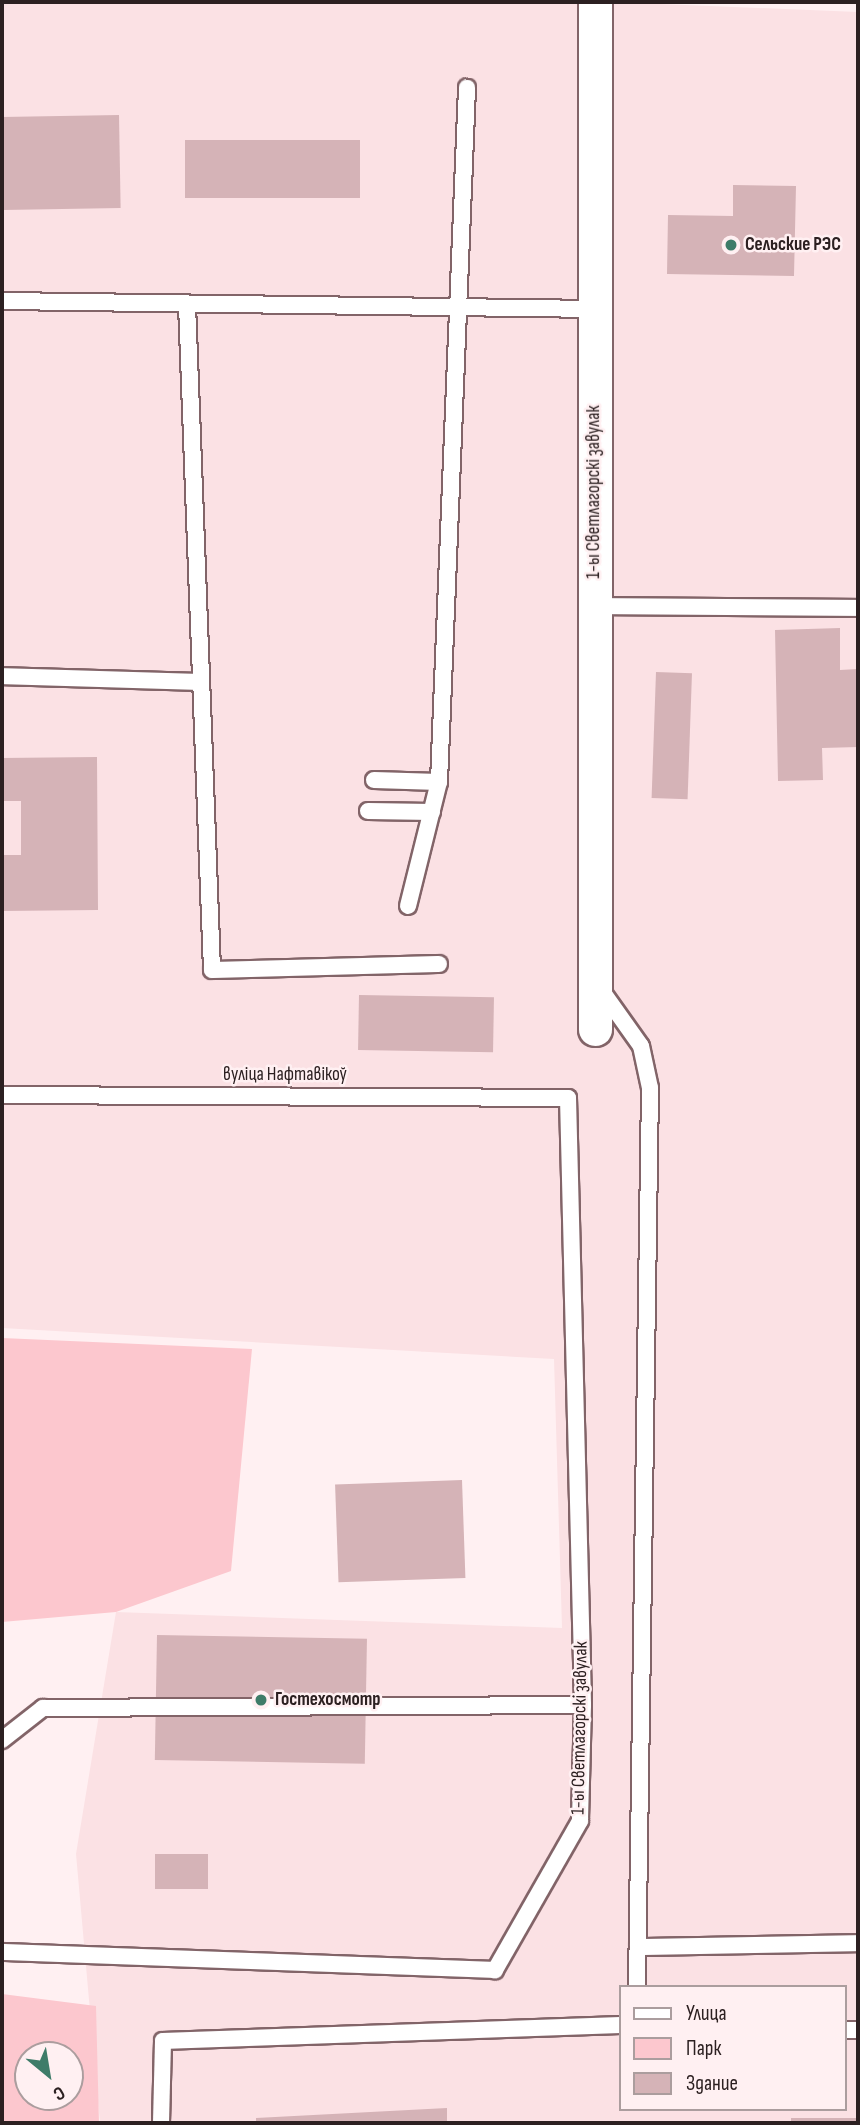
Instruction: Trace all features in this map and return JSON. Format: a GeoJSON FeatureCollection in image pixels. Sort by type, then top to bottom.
{"type":"FeatureCollection","features":[{"type":"Feature","properties":{"kind":"street","name":"1-ы Светлагорскі завулак"},"geometry":{"type":"LineString","coordinates":[[595,1029],[596,2]]}},
{"type":"Feature","properties":{"kind":"lane"},"geometry":{"type":"LineString","coordinates":[[408,906],[439,782],[467,88]]}},
{"type":"Feature","properties":{"kind":"lane"},"geometry":{"type":"LineString","coordinates":[[2,301],[594,309]]}},
{"type":"Feature","properties":{"kind":"lane"},"geometry":{"type":"LineString","coordinates":[[187,304],[212,970],[439,964]]}},
{"type":"Feature","properties":{"kind":"lane"},"geometry":{"type":"LineString","coordinates":[[595,606],[858,608]]}},
{"type":"Feature","properties":{"kind":"lane"},"geometry":{"type":"LineString","coordinates":[[2,676],[201,682]]}},
{"type":"Feature","properties":{"kind":"lane"},"geometry":{"type":"LineString","coordinates":[[374,780],[439,782]]}},
{"type":"Feature","properties":{"kind":"lane"},"geometry":{"type":"LineString","coordinates":[[368,810],[432,812]]}},
{"type":"Feature","properties":{"kind":"lane"},"geometry":{"type":"LineString","coordinates":[[595,982],[641,1046],[649,1088],[637,1985]]}},
{"type":"Feature","properties":{"kind":"lane","name":"вуліца Нафтавікоў"},"geometry":{"type":"LineString","coordinates":[[2,1095],[568,1098]]}},
{"type":"Feature","properties":{"kind":"lane","name":"1-ы Светлагорскі завулак"},"geometry":{"type":"LineString","coordinates":[[2,1952],[495,1970],[580,1821],[583,1705],[568,1098]]}},
{"type":"Feature","properties":{"kind":"lane"},"geometry":{"type":"LineString","coordinates":[[2,1740],[43,1708],[583,1705]]}},
{"type":"Feature","properties":{"kind":"lane"},"geometry":{"type":"LineString","coordinates":[[638,1947],[858,1942]]}},
{"type":"Feature","properties":{"kind":"lane"},"geometry":{"type":"LineString","coordinates":[[161,2123],[163,2041],[618,2025]]}},
{"type":"Feature","properties":{"kind":"shaded area"},"geometry":{"type":"Polygon","coordinates":[[[2,2],[612,2],[858,12],[858,2123],[100,2123],[76,1854],[116,1612],[562,1628],[554,1359],[2,1328],[2,2]]]}},
{"type":"Feature","properties":{"kind":"green space"},"geometry":{"type":"Polygon","coordinates":[[[2,1338],[252,1349],[231,1571],[116,1612],[2,1622],[2,1338]]]}},
{"type":"Feature","properties":{"kind":"green space"},"geometry":{"type":"Polygon","coordinates":[[[2,1994],[96,2006],[99,2123],[2,2123],[2,1994]]]}},
{"type":"Feature","properties":{"kind":"building"},"geometry":{"type":"Polygon","coordinates":[[[119,115],[121,208],[4,210],[2,117],[119,115]]]}},
{"type":"Feature","properties":{"kind":"building"},"geometry":{"type":"Polygon","coordinates":[[[185,140],[360,140],[360,198],[185,198],[185,140]]]}},
{"type":"Feature","properties":{"kind":"building","name":"Сельские РЭС"},"geometry":{"type":"Polygon","coordinates":[[[733,185],[796,186],[794,276],[667,274],[668,215],[733,216],[733,185]]]}},
{"type":"Feature","properties":{"kind":"building"},"geometry":{"type":"Polygon","coordinates":[[[840,628],[840,670],[858,669],[858,747],[822,748],[823,780],[778,781],[775,630],[840,628]]]}},
{"type":"Feature","properties":{"kind":"building"},"geometry":{"type":"Polygon","coordinates":[[[656,672],[692,673],[688,799],[652,798],[656,672]]]}},
{"type":"Feature","properties":{"kind":"building"},"geometry":{"type":"Polygon","coordinates":[[[97,757],[98,910],[2,911],[2,855],[21,855],[21,801],[2,801],[2,758],[97,757]]]}},
{"type":"Feature","properties":{"kind":"building"},"geometry":{"type":"Polygon","coordinates":[[[359,995],[494,997],[493,1052],[358,1050],[359,995]]]}},
{"type":"Feature","properties":{"kind":"building"},"geometry":{"type":"Polygon","coordinates":[[[462,1480],[465,1578],[338,1582],[335,1484],[462,1480]]]}},
{"type":"Feature","properties":{"kind":"building","name":"Гостехосмотр"},"geometry":{"type":"Polygon","coordinates":[[[157,1635],[367,1639],[365,1764],[155,1760],[157,1635]]]}},
{"type":"Feature","properties":{"kind":"building"},"geometry":{"type":"Polygon","coordinates":[[[155,1854],[208,1854],[208,1889],[155,1889],[155,1854]]]}},
{"type":"Feature","properties":{"kind":"building"},"geometry":{"type":"Polygon","coordinates":[[[447,2108],[447,2123],[256,2123],[256,2118],[447,2108]]]}},
{"type":"Feature","properties":{"kind":"building"},"geometry":{"type":"Polygon","coordinates":[[[791,2118],[858,2118],[858,2123],[791,2123],[791,2118]]]}},
{"type":"Feature","properties":{"kind":"place","name":"Сельские РЭС"},"geometry":{"type":"Point","coordinates":[731,245]}},
{"type":"Feature","properties":{"kind":"place","name":"Гостехосмотр"},"geometry":{"type":"Point","coordinates":[261,1700]}}]}
